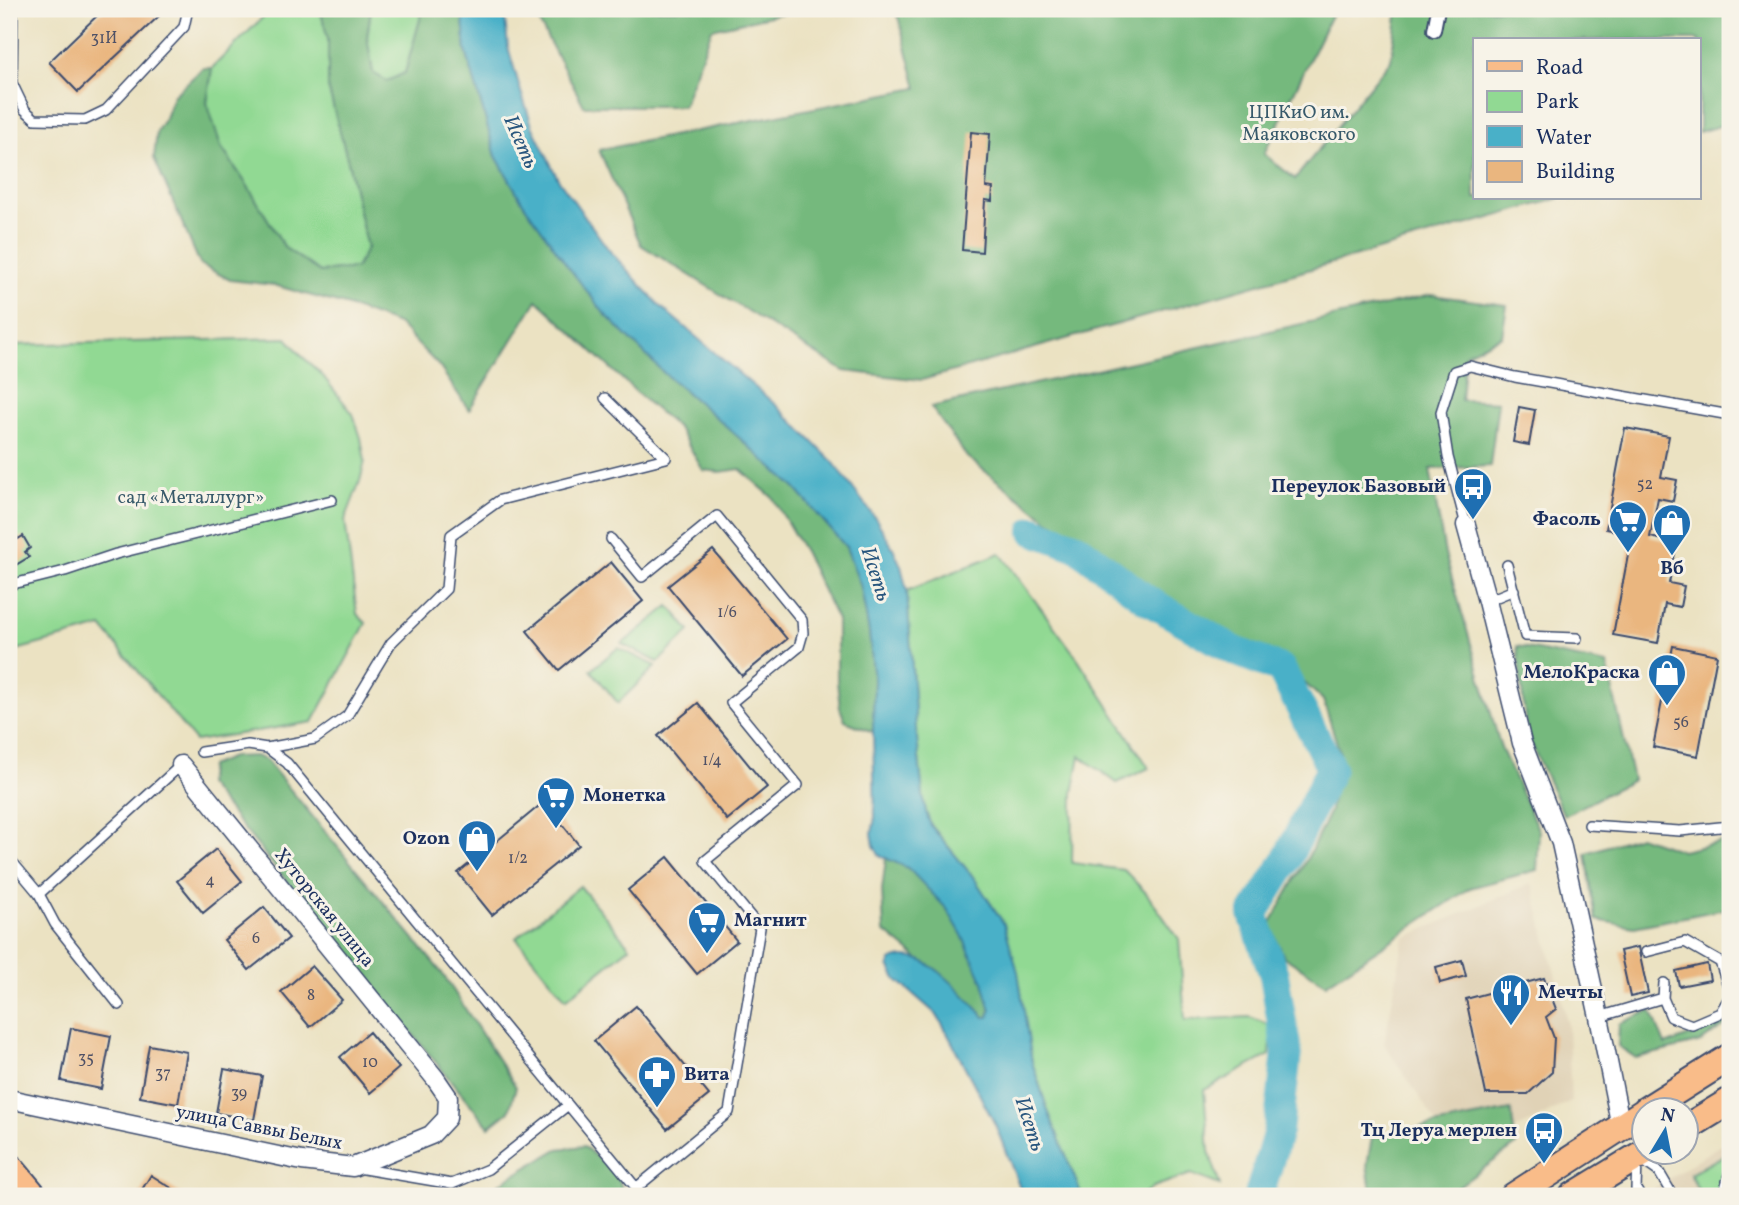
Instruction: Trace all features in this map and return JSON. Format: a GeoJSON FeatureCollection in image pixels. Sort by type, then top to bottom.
{"type":"FeatureCollection","features":[{"type":"Feature","properties":{"kind":"main road"},"geometry":{"type":"LineString","coordinates":[[1668,1096],[1730,1056]]}},
{"type":"Feature","properties":{"kind":"main road"},"geometry":{"type":"LineString","coordinates":[[1700,1119],[1730,1101]]}},
{"type":"Feature","properties":{"kind":"main road"},"geometry":{"type":"LineString","coordinates":[[1514,1196],[1630,1121]]}},
{"type":"Feature","properties":{"kind":"main road"},"geometry":{"type":"LineString","coordinates":[[1621,1127],[1630,1139]]}},
{"type":"Feature","properties":{"kind":"main road"},"geometry":{"type":"LineString","coordinates":[[1573,1196],[1630,1162]]}},
{"type":"Feature","properties":{"kind":"main road"},"geometry":{"type":"LineString","coordinates":[[9,1166],[34,1196]]}},
{"type":"Feature","properties":{"kind":"street"},"geometry":{"type":"LineString","coordinates":[[1434,30],[1438,9]]}},
{"type":"Feature","properties":{"kind":"street"},"geometry":{"type":"LineString","coordinates":[[1466,525],[1522,743],[1561,843],[1621,1127]]}},
{"type":"Feature","properties":{"kind":"street","name":"Хуторская улица"},"geometry":{"type":"LineString","coordinates":[[181,765],[435,1078]]}},
{"type":"Feature","properties":{"kind":"street","name":"улица Саввы Белых"},"geometry":{"type":"LineString","coordinates":[[9,1099],[302,1161],[353,1167],[430,1135],[447,1118],[448,1097],[435,1078]]}},
{"type":"Feature","properties":{"kind":"lane"},"geometry":{"type":"LineString","coordinates":[[13,9],[12,83],[25,110],[35,119],[85,120],[106,110],[184,27],[188,9]]}},
{"type":"Feature","properties":{"kind":"lane"},"geometry":{"type":"LineString","coordinates":[[1466,525],[1448,457],[1441,412],[1454,371],[1470,366],[1515,377],[1730,415]]}},
{"type":"Feature","properties":{"kind":"lane"},"geometry":{"type":"LineString","coordinates":[[201,752],[248,745],[267,748],[315,739],[347,716],[391,643],[446,590],[452,535],[500,500],[666,458],[606,398]]}},
{"type":"Feature","properties":{"kind":"lane"},"geometry":{"type":"LineString","coordinates":[[9,585],[65,571],[116,554],[332,500]]}},
{"type":"Feature","properties":{"kind":"lane"},"geometry":{"type":"LineString","coordinates":[[267,748],[287,764],[640,1192],[729,1112],[760,928],[705,861],[798,785],[731,703],[799,648],[803,633],[802,620],[717,516],[642,577],[611,539]]}},
{"type":"Feature","properties":{"kind":"lane"},"geometry":{"type":"LineString","coordinates":[[1507,565],[1525,636],[1577,638]]}},
{"type":"Feature","properties":{"kind":"lane"},"geometry":{"type":"LineString","coordinates":[[1487,601],[1514,590]]}},
{"type":"Feature","properties":{"kind":"lane"},"geometry":{"type":"LineString","coordinates":[[39,894],[181,765]]}},
{"type":"Feature","properties":{"kind":"lane"},"geometry":{"type":"LineString","coordinates":[[1589,825],[1680,831],[1730,826]]}},
{"type":"Feature","properties":{"kind":"lane"},"geometry":{"type":"LineString","coordinates":[[9,858],[39,894],[55,923],[119,1004]]}},
{"type":"Feature","properties":{"kind":"lane"},"geometry":{"type":"LineString","coordinates":[[1646,952],[1685,942],[1720,962],[1730,994],[1720,1013],[1692,1025],[1671,1017],[1662,998],[1664,983]]}},
{"type":"Feature","properties":{"kind":"lane"},"geometry":{"type":"LineString","coordinates":[[1599,1017],[1662,998]]}},
{"type":"Feature","properties":{"kind":"lane"},"geometry":{"type":"LineString","coordinates":[[353,1167],[452,1184],[488,1169],[568,1105]]}},
{"type":"Feature","properties":{"kind":"lane"},"geometry":{"type":"LineString","coordinates":[[1640,1166],[1636,1189],[1640,1196]]}},
{"type":"Feature","properties":{"kind":"lane"},"geometry":{"type":"LineString","coordinates":[[1653,1166],[1673,1196]]}},
{"type":"Feature","properties":{"kind":"lane"},"geometry":{"type":"LineString","coordinates":[[1723,1196],[1730,1171]]}},
{"type":"Feature","properties":{"kind":"shaded area"},"geometry":{"type":"Polygon","coordinates":[[[1532,883],[1568,1025],[1571,1101],[1460,1158],[1384,1044],[1404,938],[1532,883]]]}},
{"type":"Feature","properties":{"kind":"shaded area"},"geometry":{"type":"Polygon","coordinates":[[[1729,1139],[1730,1196],[1643,1196],[1688,1166],[1700,1166],[1700,1158],[1729,1139]]]}},
{"type":"Feature","properties":{"kind":"green space"},"geometry":{"type":"Polygon","coordinates":[[[271,9],[320,9],[328,38],[328,87],[367,248],[356,268],[320,272],[285,248],[221,147],[207,103],[212,68],[271,9]]]}},
{"type":"Feature","properties":{"kind":"green space"},"geometry":{"type":"Polygon","coordinates":[[[320,9],[371,9],[367,37],[373,73],[387,81],[405,73],[423,9],[462,9],[466,51],[496,156],[523,203],[567,265],[604,313],[664,373],[795,488],[846,547],[861,587],[869,632],[874,680],[873,732],[845,721],[840,708],[837,681],[837,620],[805,553],[773,498],[740,469],[720,472],[703,470],[678,428],[537,300],[469,410],[439,366],[398,324],[345,305],[274,285],[230,280],[200,264],[154,158],[157,131],[173,96],[203,68],[212,68],[207,103],[221,147],[285,248],[320,272],[356,268],[367,248],[328,87],[328,39],[320,9]]]}},
{"type":"Feature","properties":{"kind":"green space"},"geometry":{"type":"Polygon","coordinates":[[[371,9],[423,9],[405,73],[387,82],[373,73],[367,37],[371,9]]]}},
{"type":"Feature","properties":{"kind":"green space"},"geometry":{"type":"Polygon","coordinates":[[[532,9],[801,9],[712,29],[683,106],[584,106],[532,9]]]}},
{"type":"Feature","properties":{"kind":"green space"},"geometry":{"type":"Polygon","coordinates":[[[896,9],[1334,9],[1264,154],[1295,179],[1391,60],[1398,9],[1730,9],[1730,123],[1700,132],[1700,38],[1473,38],[1473,200],[1553,200],[922,380],[844,371],[641,245],[599,150],[917,88],[896,9]]]}},
{"type":"Feature","properties":{"kind":"green space"},"geometry":{"type":"Polygon","coordinates":[[[1431,295],[1507,305],[1502,336],[1465,354],[1461,400],[1498,402],[1490,466],[1430,469],[1445,554],[1501,748],[1539,831],[1537,870],[1470,888],[1326,984],[1284,957],[1270,924],[1330,811],[1340,753],[1323,700],[1268,649],[1206,639],[1142,588],[1109,554],[1048,520],[967,457],[931,407],[1431,295]]]}},
{"type":"Feature","properties":{"kind":"green space","name":"сад «Металлург»"},"geometry":{"type":"Polygon","coordinates":[[[287,338],[322,375],[353,414],[365,461],[345,520],[357,614],[366,623],[313,722],[195,741],[102,627],[9,652],[9,345],[287,338]]]}},
{"type":"Feature","properties":{"kind":"green space"},"geometry":{"type":"Polygon","coordinates":[[[1000,553],[1078,659],[1149,768],[1117,783],[1080,756],[1073,793],[1072,863],[1124,870],[1146,893],[1179,939],[1185,1020],[1250,1017],[1272,1026],[1270,1055],[1204,1090],[1209,1151],[1220,1185],[1191,1174],[1153,1187],[1142,1196],[1082,1196],[1048,1111],[1032,1062],[1004,924],[974,878],[931,825],[926,812],[916,728],[907,591],[1000,553]]]}},
{"type":"Feature","properties":{"kind":"green space"},"geometry":{"type":"Polygon","coordinates":[[[669,606],[690,631],[658,662],[622,644],[669,606]]]}},
{"type":"Feature","properties":{"kind":"green space"},"geometry":{"type":"Polygon","coordinates":[[[1517,646],[1607,664],[1633,780],[1564,816],[1527,735],[1517,646]]]}},
{"type":"Feature","properties":{"kind":"green space"},"geometry":{"type":"Polygon","coordinates":[[[618,648],[656,666],[618,703],[591,670],[618,648]]]}},
{"type":"Feature","properties":{"kind":"green space"},"geometry":{"type":"Polygon","coordinates":[[[255,756],[266,760],[442,973],[516,1087],[509,1111],[489,1127],[207,784],[210,766],[232,757],[255,756]]]}},
{"type":"Feature","properties":{"kind":"green space"},"geometry":{"type":"Polygon","coordinates":[[[1639,836],[1682,851],[1730,840],[1730,908],[1634,927],[1596,920],[1586,853],[1639,836]]]}},
{"type":"Feature","properties":{"kind":"green space"},"geometry":{"type":"Polygon","coordinates":[[[886,858],[915,874],[936,894],[948,911],[969,947],[983,979],[990,1007],[989,1017],[985,1017],[937,970],[921,961],[884,931],[882,890],[886,858]]]}},
{"type":"Feature","properties":{"kind":"green space"},"geometry":{"type":"Polygon","coordinates":[[[580,886],[630,947],[566,999],[516,938],[580,886]]]}},
{"type":"Feature","properties":{"kind":"green space"},"geometry":{"type":"Polygon","coordinates":[[[1651,1010],[1665,1045],[1714,1027],[1730,1015],[1730,1022],[1701,1042],[1636,1058],[1618,1046],[1619,1024],[1651,1010]]]}},
{"type":"Feature","properties":{"kind":"green space"},"geometry":{"type":"Polygon","coordinates":[[[1511,1110],[1516,1145],[1445,1196],[1372,1196],[1367,1165],[1372,1137],[1511,1110]]]}},
{"type":"Feature","properties":{"kind":"green space"},"geometry":{"type":"Polygon","coordinates":[[[584,1146],[618,1176],[624,1196],[500,1196],[499,1184],[558,1149],[584,1146]]]}},
{"type":"Feature","properties":{"kind":"green space"},"geometry":{"type":"Polygon","coordinates":[[[1730,1152],[1719,1196],[1701,1196],[1690,1174],[1730,1152]]]}},
{"type":"Feature","properties":{"kind":"water","name":"Исеть"},"geometry":{"type":"Polygon","coordinates":[[[462,9],[504,9],[508,47],[533,128],[558,179],[609,250],[660,306],[777,406],[833,462],[876,519],[893,548],[907,591],[916,728],[926,812],[931,826],[974,878],[1004,924],[1018,972],[1032,1062],[1048,1111],[1082,1196],[1023,1196],[995,1124],[944,1027],[936,1014],[896,979],[889,966],[891,961],[903,957],[930,965],[955,985],[985,1017],[989,1017],[991,1011],[983,982],[947,909],[908,868],[879,855],[874,846],[874,680],[861,587],[846,547],[795,488],[664,373],[604,313],[567,265],[523,203],[496,156],[466,51],[462,9]]]}},
{"type":"Feature","properties":{"kind":"building"},"geometry":{"type":"Polygon","coordinates":[[[104,9],[152,9],[159,16],[78,92],[49,62],[104,9]]]}},
{"type":"Feature","properties":{"kind":"building"},"geometry":{"type":"Polygon","coordinates":[[[971,132],[990,134],[986,187],[993,188],[992,201],[985,200],[982,252],[962,250],[971,132]]]}},
{"type":"Feature","properties":{"kind":"building"},"geometry":{"type":"Polygon","coordinates":[[[1519,407],[1535,410],[1529,445],[1513,442],[1519,407]]]}},
{"type":"Feature","properties":{"kind":"building"},"geometry":{"type":"Polygon","coordinates":[[[1625,428],[1669,436],[1661,477],[1677,480],[1673,501],[1658,498],[1650,537],[1677,543],[1669,583],[1684,586],[1680,607],[1665,604],[1658,643],[1613,635],[1632,534],[1606,529],[1625,428]]]}},
{"type":"Feature","properties":{"kind":"building"},"geometry":{"type":"Polygon","coordinates":[[[9,523],[18,539],[23,536],[30,548],[25,552],[29,557],[14,566],[9,557],[9,523]]]}},
{"type":"Feature","properties":{"kind":"building"},"geometry":{"type":"Polygon","coordinates":[[[713,550],[787,639],[742,676],[668,586],[713,550]]]}},
{"type":"Feature","properties":{"kind":"building"},"geometry":{"type":"Polygon","coordinates":[[[611,562],[643,601],[559,670],[527,631],[611,562]]]}},
{"type":"Feature","properties":{"kind":"building"},"geometry":{"type":"Polygon","coordinates":[[[1673,646],[1717,655],[1698,756],[1653,747],[1673,646]]]}},
{"type":"Feature","properties":{"kind":"building"},"geometry":{"type":"Polygon","coordinates":[[[698,703],[767,787],[727,820],[658,736],[698,703]]]}},
{"type":"Feature","properties":{"kind":"building"},"geometry":{"type":"Polygon","coordinates":[[[544,802],[579,845],[492,915],[458,873],[544,802]]]}},
{"type":"Feature","properties":{"kind":"building"},"geometry":{"type":"Polygon","coordinates":[[[216,849],[242,881],[203,913],[177,881],[216,849]]]}},
{"type":"Feature","properties":{"kind":"building"},"geometry":{"type":"Polygon","coordinates":[[[668,857],[737,941],[697,974],[628,890],[668,857]]]}},
{"type":"Feature","properties":{"kind":"building"},"geometry":{"type":"Polygon","coordinates":[[[264,907],[289,938],[249,970],[224,940],[264,907]]]}},
{"type":"Feature","properties":{"kind":"building"},"geometry":{"type":"Polygon","coordinates":[[[1638,947],[1648,993],[1630,997],[1620,951],[1638,947]]]}},
{"type":"Feature","properties":{"kind":"building"},"geometry":{"type":"Polygon","coordinates":[[[1462,960],[1466,976],[1440,983],[1436,967],[1462,960]]]}},
{"type":"Feature","properties":{"kind":"building"},"geometry":{"type":"Polygon","coordinates":[[[1707,964],[1710,980],[1679,986],[1676,971],[1707,964]]]}},
{"type":"Feature","properties":{"kind":"building"},"geometry":{"type":"Polygon","coordinates":[[[312,966],[342,1000],[310,1027],[281,992],[312,966]]]}},
{"type":"Feature","properties":{"kind":"building","name":"Мечты"},"geometry":{"type":"Polygon","coordinates":[[[1544,978],[1556,1009],[1546,1017],[1554,1038],[1552,1072],[1528,1094],[1486,1094],[1466,999],[1544,978]]]}},
{"type":"Feature","properties":{"kind":"building"},"geometry":{"type":"Polygon","coordinates":[[[636,1006],[709,1095],[667,1129],[594,1041],[636,1006]]]}},
{"type":"Feature","properties":{"kind":"building"},"geometry":{"type":"Polygon","coordinates":[[[71,1028],[111,1036],[101,1089],[61,1081],[71,1028]]]}},
{"type":"Feature","properties":{"kind":"building"},"geometry":{"type":"Polygon","coordinates":[[[369,1032],[399,1068],[370,1093],[340,1057],[369,1032]]]}},
{"type":"Feature","properties":{"kind":"building"},"geometry":{"type":"Polygon","coordinates":[[[149,1045],[187,1052],[178,1104],[140,1097],[149,1045]]]}},
{"type":"Feature","properties":{"kind":"building"},"geometry":{"type":"Polygon","coordinates":[[[224,1069],[262,1076],[254,1120],[216,1113],[224,1069]]]}},
{"type":"Feature","properties":{"kind":"building"},"geometry":{"type":"Polygon","coordinates":[[[151,1175],[184,1196],[138,1196],[151,1175]]]}},
{"type":"Feature","properties":{"kind":"waterway"},"geometry":{"type":"LineString","coordinates":[[1034,531],[1077,547],[1147,600],[1235,651],[1281,669],[1331,768],[1287,859],[1253,914],[1274,975],[1287,1052],[1278,1131],[1259,1196]]}},
{"type":"Feature","properties":{"kind":"place","name":"Переулок Базовый"},"geometry":{"type":"Point","coordinates":[1473,521]}},
{"type":"Feature","properties":{"kind":"place","name":"Фасоль"},"geometry":{"type":"Point","coordinates":[1628,554]}},
{"type":"Feature","properties":{"kind":"place","name":"Вб"},"geometry":{"type":"Point","coordinates":[1672,557]}},
{"type":"Feature","properties":{"kind":"place","name":"МелоКраска"},"geometry":{"type":"Point","coordinates":[1667,707]}},
{"type":"Feature","properties":{"kind":"place","name":"Монетка"},"geometry":{"type":"Point","coordinates":[556,830]}},
{"type":"Feature","properties":{"kind":"place","name":"Ozon"},"geometry":{"type":"Point","coordinates":[477,873]}},
{"type":"Feature","properties":{"kind":"place","name":"Магнит"},"geometry":{"type":"Point","coordinates":[707,955]}},
{"type":"Feature","properties":{"kind":"place","name":"Мечты"},"geometry":{"type":"Point","coordinates":[1511,1027]}},
{"type":"Feature","properties":{"kind":"place","name":"Вита"},"geometry":{"type":"Point","coordinates":[657,1109]}},
{"type":"Feature","properties":{"kind":"place","name":"Тц Леруа мерлен"},"geometry":{"type":"Point","coordinates":[1544,1165]}},
{"type":"Feature","properties":{"kind":"park label","name":"ЦПКиО им. Маяковского"},"geometry":{"type":"Point","coordinates":[1299,124]}}]}
